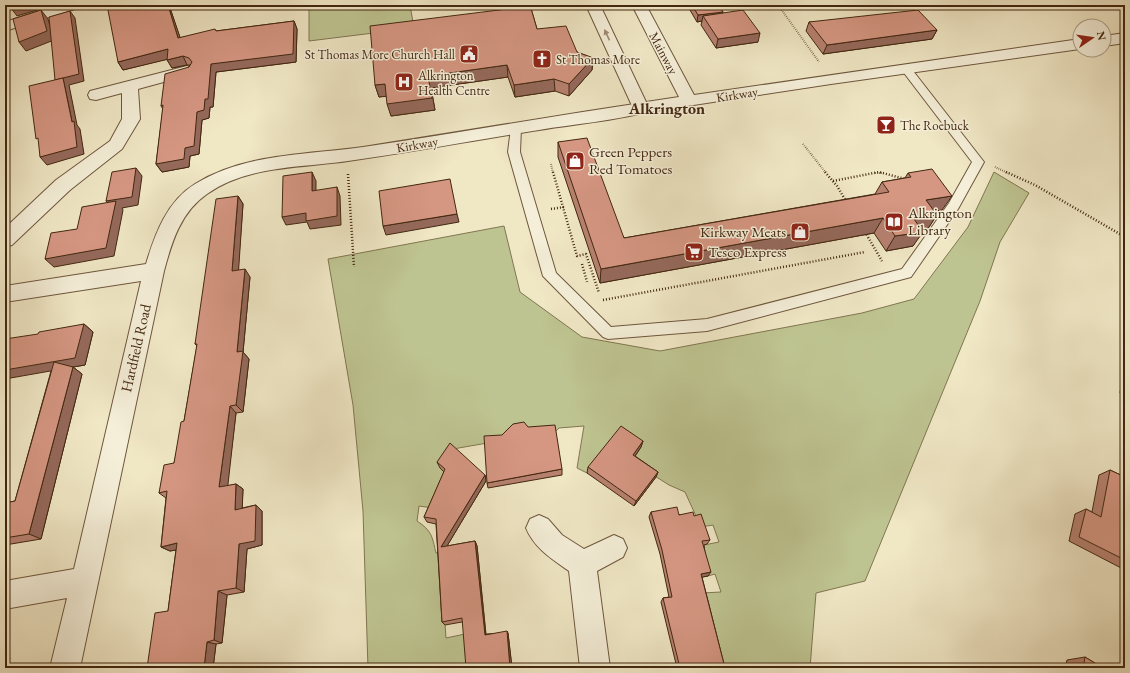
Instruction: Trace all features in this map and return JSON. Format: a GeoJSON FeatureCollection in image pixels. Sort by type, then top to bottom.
{"type":"FeatureCollection","features":[{"type":"Feature","properties":{"kind":"street"},"geometry":{"type":"LineString","coordinates":[[5,27],[73,5]]}},
{"type":"Feature","properties":{"kind":"street"},"geometry":{"type":"LineString","coordinates":[[593,5],[641,108]]}},
{"type":"Feature","properties":{"kind":"street","name":"Mainway"},"geometry":{"type":"LineString","coordinates":[[639,5],[689,101]]}},
{"type":"Feature","properties":{"kind":"street"},"geometry":{"type":"LineString","coordinates":[[1112,40],[1125,38]]}},
{"type":"Feature","properties":{"kind":"street","name":"Kirkway"},"geometry":{"type":"LineString","coordinates":[[348,156],[641,108],[906,68],[1072,45]]}},
{"type":"Feature","properties":{"kind":"street"},"geometry":{"type":"LineString","coordinates":[[96,95],[187,71]]}},
{"type":"Feature","properties":{"kind":"street"},"geometry":{"type":"LineString","coordinates":[[5,240],[63,185],[116,145],[131,118],[130,86]]}},
{"type":"Feature","properties":{"kind":"street","name":"Hardfield Road"},"geometry":{"type":"LineString","coordinates":[[65,668],[83,581],[154,270],[164,235],[171,220],[182,206],[199,191],[214,182],[244,170],[267,164],[348,156]]}},
{"type":"Feature","properties":{"kind":"street"},"geometry":{"type":"LineString","coordinates":[[5,294],[154,270]]}},
{"type":"Feature","properties":{"kind":"street"},"geometry":{"type":"LineString","coordinates":[[539,528],[553,544],[582,564],[595,668]]}},
{"type":"Feature","properties":{"kind":"street"},"geometry":{"type":"LineString","coordinates":[[582,564],[614,548]]}},
{"type":"Feature","properties":{"kind":"street"},"geometry":{"type":"LineString","coordinates":[[5,595],[83,581]]}},
{"type":"Feature","properties":{"kind":"lane"},"geometry":{"type":"LineString","coordinates":[[516,128],[514,152],[550,276],[608,333],[707,326],[906,273],[954,206],[978,162],[906,68]]}},
{"type":"Feature","properties":{"kind":"path"},"geometry":{"type":"LineString","coordinates":[[778,5],[831,79]]}},
{"type":"Feature","properties":{"kind":"path"},"geometry":{"type":"LineString","coordinates":[[803,144],[833,181],[848,203]]}},
{"type":"Feature","properties":{"kind":"path"},"geometry":{"type":"LineString","coordinates":[[348,156],[354,267]]}},
{"type":"Feature","properties":{"kind":"path"},"geometry":{"type":"LineString","coordinates":[[978,162],[992,165],[1027,181],[1125,237]]}},
{"type":"Feature","properties":{"kind":"path"},"geometry":{"type":"LineString","coordinates":[[551,164],[578,256],[586,254],[598,292],[594,291]]}},
{"type":"Feature","properties":{"kind":"path"},"geometry":{"type":"LineString","coordinates":[[833,181],[879,172],[908,180]]}},
{"type":"Feature","properties":{"kind":"path"},"geometry":{"type":"LineString","coordinates":[[863,229],[892,277]]}},
{"type":"Feature","properties":{"kind":"path"},"geometry":{"type":"LineString","coordinates":[[601,300],[865,252]]}},
{"type":"Feature","properties":{"kind":"path"},"geometry":{"type":"LineString","coordinates":[[582,264],[588,285]]}},
{"type":"Feature","properties":{"kind":"green space"},"geometry":{"type":"Polygon","coordinates":[[[309,5],[410,5],[414,28],[309,41],[309,5]]]}},
{"type":"Feature","properties":{"kind":"green space"},"geometry":{"type":"Polygon","coordinates":[[[994,172],[1029,193],[1000,242],[980,301],[865,581],[816,593],[810,668],[721,668],[702,593],[721,592],[715,574],[708,576],[699,546],[719,542],[713,525],[701,527],[685,492],[669,485],[631,461],[587,473],[577,468],[584,426],[559,428],[556,431],[453,449],[448,475],[433,508],[419,506],[417,521],[431,534],[436,553],[440,552],[446,638],[465,634],[468,668],[368,668],[363,511],[353,405],[328,259],[504,226],[520,292],[582,337],[660,351],[862,313],[914,299],[968,227],[994,172]]]}},
{"type":"Feature","properties":{"kind":"building"},"geometry":{"type":"Polygon","coordinates":[[[10,5],[19,5],[11,8],[10,5]]]}},
{"type":"Feature","properties":{"kind":"building"},"geometry":{"type":"Polygon","coordinates":[[[107,5],[168,5],[178,38],[215,29],[216,31],[294,21],[293,54],[211,64],[208,99],[205,99],[204,110],[197,112],[194,146],[185,148],[184,159],[156,164],[165,74],[189,67],[192,62],[189,58],[183,56],[167,60],[168,49],[118,62],[107,5]]]}},
{"type":"Feature","properties":{"kind":"building"},"geometry":{"type":"Polygon","coordinates":[[[506,5],[530,5],[537,29],[566,26],[577,52],[593,58],[569,84],[554,79],[514,85],[507,65],[428,76],[432,98],[387,104],[385,84],[375,85],[370,26],[507,9],[506,5]]]}},
{"type":"Feature","properties":{"kind":"building"},"geometry":{"type":"Polygon","coordinates":[[[692,5],[718,5],[723,12],[698,15],[692,5]]]}},
{"type":"Feature","properties":{"kind":"building"},"geometry":{"type":"Polygon","coordinates":[[[41,10],[47,31],[19,42],[13,19],[41,10]]]}},
{"type":"Feature","properties":{"kind":"building"},"geometry":{"type":"Polygon","coordinates":[[[743,10],[760,33],[718,39],[703,16],[743,10]]]}},
{"type":"Feature","properties":{"kind":"building"},"geometry":{"type":"Polygon","coordinates":[[[918,10],[937,30],[827,45],[809,22],[918,10]]]}},
{"type":"Feature","properties":{"kind":"building"},"geometry":{"type":"Polygon","coordinates":[[[70,11],[79,74],[55,80],[49,17],[70,11]]]}},
{"type":"Feature","properties":{"kind":"building"},"geometry":{"type":"Polygon","coordinates":[[[63,78],[72,122],[74,121],[77,147],[40,157],[29,86],[63,78]]]}},
{"type":"Feature","properties":{"kind":"building"},"geometry":{"type":"Polygon","coordinates":[[[587,138],[624,238],[889,192],[882,182],[911,177],[908,173],[932,169],[952,196],[926,200],[937,215],[914,219],[923,232],[895,236],[883,218],[601,269],[558,142],[587,138]]]}},
{"type":"Feature","properties":{"kind":"building"},"geometry":{"type":"Polygon","coordinates":[[[136,168],[132,197],[106,201],[112,172],[136,168]]]}},
{"type":"Feature","properties":{"kind":"building"},"geometry":{"type":"Polygon","coordinates":[[[312,172],[312,191],[337,187],[337,216],[306,221],[306,213],[282,217],[283,176],[312,172]]]}},
{"type":"Feature","properties":{"kind":"building"},"geometry":{"type":"Polygon","coordinates":[[[450,179],[457,214],[383,226],[379,191],[450,179]]]}},
{"type":"Feature","properties":{"kind":"building"},"geometry":{"type":"Polygon","coordinates":[[[238,196],[232,271],[245,269],[237,352],[243,351],[236,405],[230,406],[219,487],[236,484],[235,510],[256,505],[255,541],[239,544],[236,588],[218,591],[214,640],[207,642],[204,668],[147,668],[155,613],[168,611],[177,543],[161,547],[167,491],[159,493],[164,465],[174,463],[181,422],[184,421],[197,344],[195,344],[216,199],[238,196]]]}},
{"type":"Feature","properties":{"kind":"building"},"geometry":{"type":"Polygon","coordinates":[[[116,201],[106,248],[45,259],[51,233],[77,229],[82,207],[116,201]]]}},
{"type":"Feature","properties":{"kind":"building"},"geometry":{"type":"Polygon","coordinates":[[[84,324],[75,358],[5,370],[5,339],[38,334],[39,332],[84,324]]]}},
{"type":"Feature","properties":{"kind":"building"},"geometry":{"type":"Polygon","coordinates":[[[54,362],[73,367],[29,534],[5,538],[5,503],[15,501],[54,362]]]}},
{"type":"Feature","properties":{"kind":"building"},"geometry":{"type":"Polygon","coordinates":[[[524,422],[528,427],[555,425],[562,469],[487,483],[484,436],[502,435],[513,424],[524,422]]]}},
{"type":"Feature","properties":{"kind":"building"},"geometry":{"type":"Polygon","coordinates":[[[621,426],[643,441],[633,455],[658,472],[636,501],[588,467],[621,426]]]}},
{"type":"Feature","properties":{"kind":"building"},"geometry":{"type":"Polygon","coordinates":[[[450,443],[485,475],[441,547],[475,541],[485,635],[507,631],[510,668],[466,668],[462,618],[442,622],[436,519],[424,517],[445,469],[437,462],[450,443]]]}},
{"type":"Feature","properties":{"kind":"building"},"geometry":{"type":"Polygon","coordinates":[[[1110,470],[1125,477],[1125,560],[1079,537],[1086,509],[1101,517],[1110,470]]]}},
{"type":"Feature","properties":{"kind":"building"},"geometry":{"type":"Polygon","coordinates":[[[677,507],[679,515],[693,512],[694,516],[701,514],[710,540],[702,541],[711,572],[701,574],[725,668],[680,668],[663,598],[672,597],[662,550],[651,512],[677,507]]]}},
{"type":"Feature","properties":{"kind":"building"},"geometry":{"type":"Polygon","coordinates":[[[1085,657],[1103,668],[1083,668],[1085,657]]]}},
{"type":"Feature","properties":{"kind":"place","name":"St Thomas More Church Hall"},"geometry":{"type":"Point","coordinates":[469,54]}},
{"type":"Feature","properties":{"kind":"place","name":"St Thomas More"},"geometry":{"type":"Point","coordinates":[542,59]}},
{"type":"Feature","properties":{"kind":"place","name":"Alkrington Health Centre"},"geometry":{"type":"Point","coordinates":[404,82]}},
{"type":"Feature","properties":{"kind":"place","name":"The Roebuck"},"geometry":{"type":"Point","coordinates":[886,125]}},
{"type":"Feature","properties":{"kind":"place","name":"Green Peppers Red Tomatoes"},"geometry":{"type":"Point","coordinates":[575,161]}},
{"type":"Feature","properties":{"kind":"place","name":"Alkrington Library"},"geometry":{"type":"Point","coordinates":[894,222]}},
{"type":"Feature","properties":{"kind":"place","name":"Kirkway Meats"},"geometry":{"type":"Point","coordinates":[800,232]}},
{"type":"Feature","properties":{"kind":"place","name":"Tesco Express"},"geometry":{"type":"Point","coordinates":[694,252]}},
{"type":"Feature","properties":{"kind":"district","name":"Alkrington"},"geometry":{"type":"Point","coordinates":[667,108]}}]}
